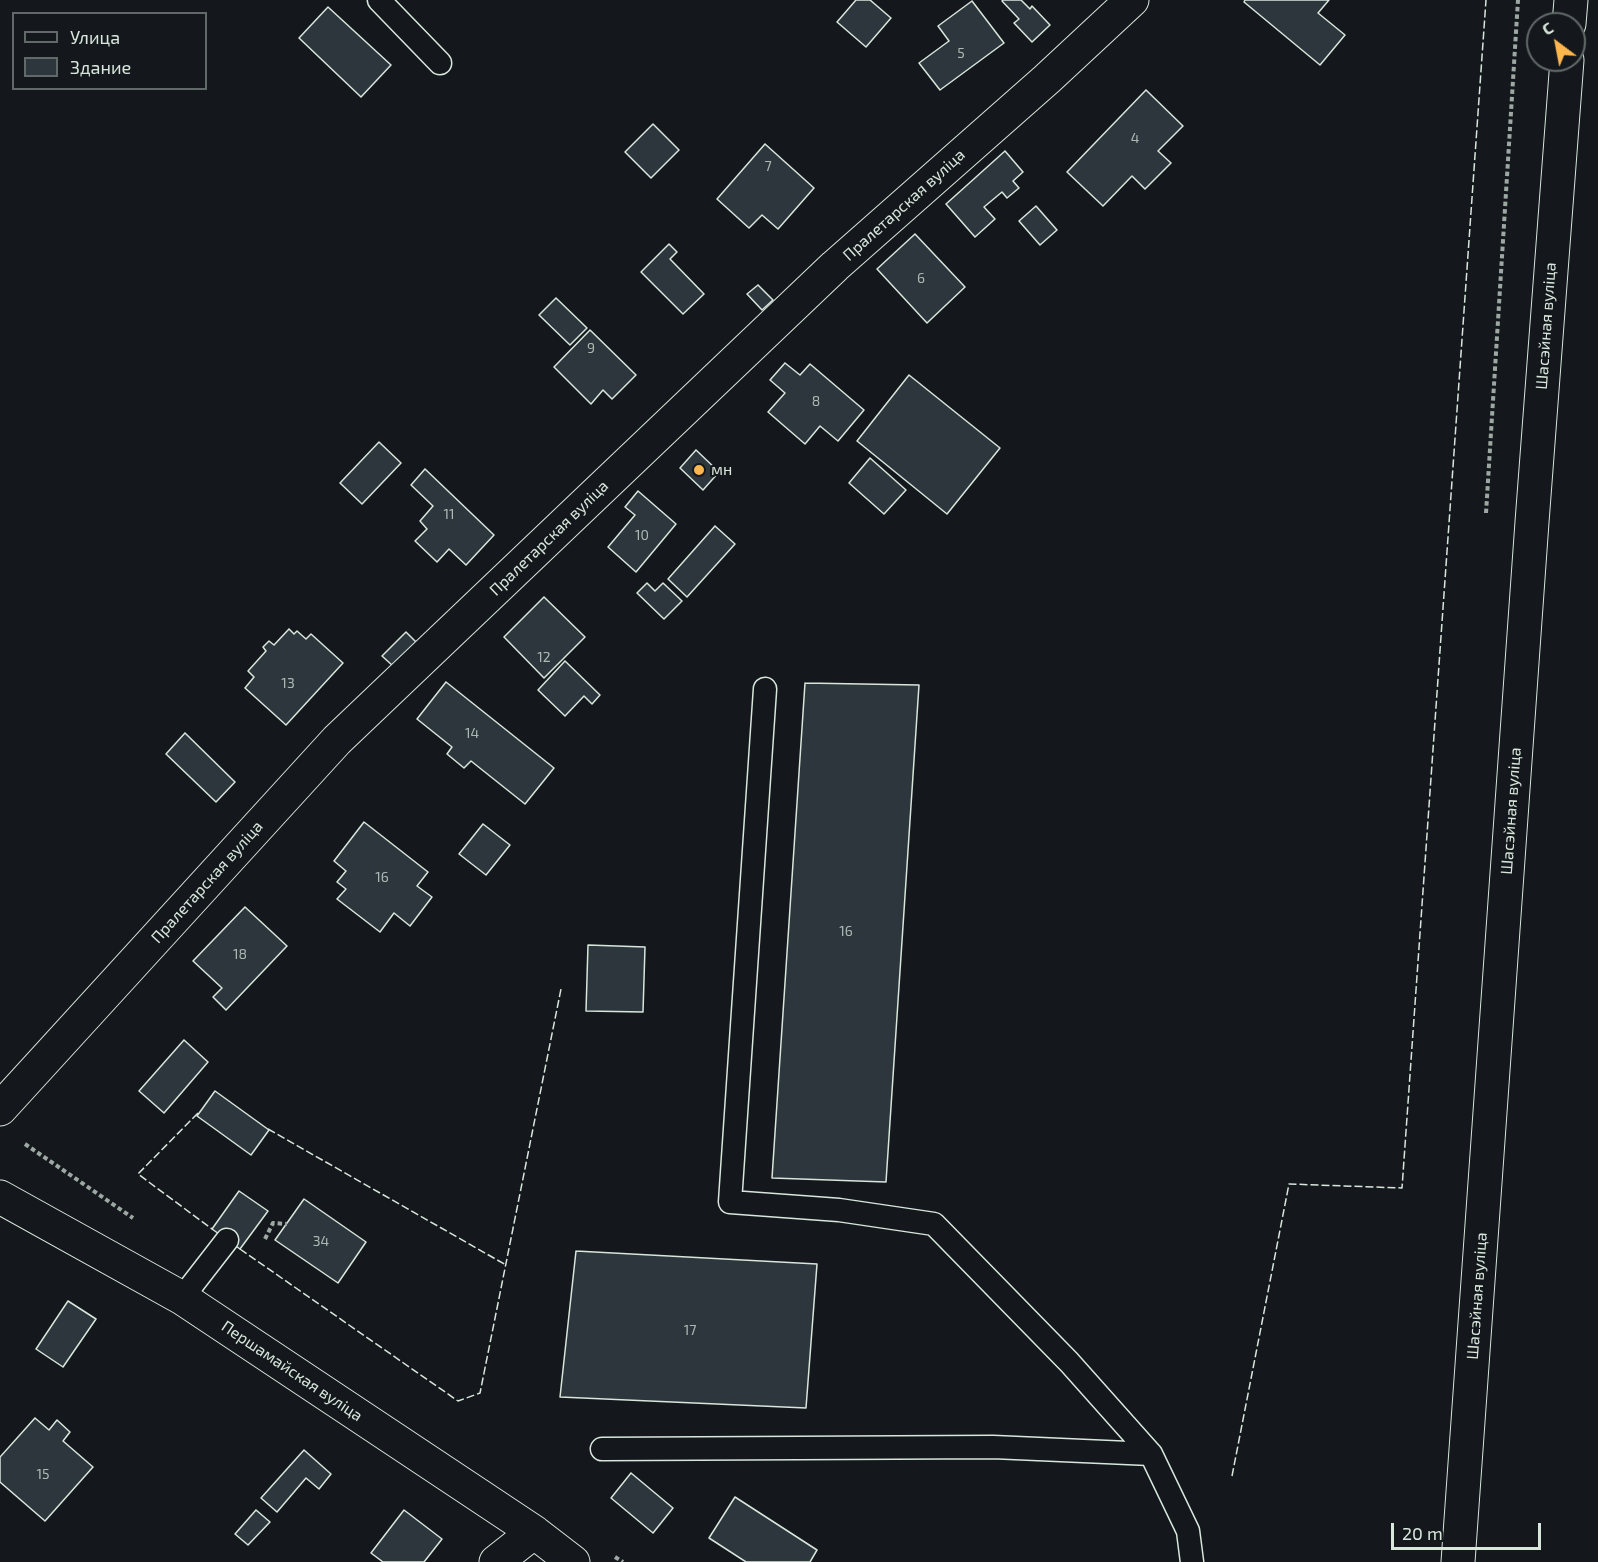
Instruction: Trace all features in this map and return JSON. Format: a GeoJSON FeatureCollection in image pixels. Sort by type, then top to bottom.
{"type":"FeatureCollection","features":[{"type":"Feature","properties":{"kind":"street","name":"Пралетарская вуліца"},"geometry":{"type":"LineString","coordinates":[[0,1109],[337,740],[835,266],[1047,79],[1132,0]]}},
{"type":"Feature","properties":{"kind":"street","name":"Шасэйная вуліца"},"geometry":{"type":"LineString","coordinates":[[1458,1562],[1566,72]]}},
{"type":"Feature","properties":{"kind":"street","name":"Першамайская вуліца"},"geometry":{"type":"LineString","coordinates":[[0,1197],[182,1298],[534,1532],[573,1562]]}},
{"type":"Feature","properties":{"kind":"street"},"geometry":{"type":"LineString","coordinates":[[496,1562],[534,1532]]}},
{"type":"Feature","properties":{"kind":"lane"},"geometry":{"type":"LineString","coordinates":[[379,0],[440,63]]}},
{"type":"Feature","properties":{"kind":"lane"},"geometry":{"type":"LineString","coordinates":[[765,689],[730,1202],[839,1210],[934,1224],[1069,1362],[1151,1454],[1188,1531],[1192,1562]]}},
{"type":"Feature","properties":{"kind":"lane"},"geometry":{"type":"LineString","coordinates":[[182,1298],[227,1240]]}},
{"type":"Feature","properties":{"kind":"lane"},"geometry":{"type":"LineString","coordinates":[[602,1449],[993,1447],[1151,1454]]}},
{"type":"Feature","properties":{"kind":"building"},"geometry":{"type":"Polygon","coordinates":[[[856,0],[870,0],[891,18],[866,47],[837,22],[856,0]]]}},
{"type":"Feature","properties":{"kind":"building"},"geometry":{"type":"Polygon","coordinates":[[[1003,0],[1021,0],[1030,9],[1032,6],[1050,25],[1032,42],[1014,23],[1019,19],[1003,0]]]}},
{"type":"Feature","properties":{"kind":"building"},"geometry":{"type":"Polygon","coordinates":[[[1245,0],[1329,0],[1318,13],[1345,35],[1320,65],[1244,2],[1245,0]]]}},
{"type":"Feature","properties":{"kind":"building"},"geometry":{"type":"Polygon","coordinates":[[[972,1],[1004,43],[940,90],[919,63],[949,41],[938,26],[972,1]]]}},
{"type":"Feature","properties":{"kind":"building"},"geometry":{"type":"Polygon","coordinates":[[[328,7],[391,65],[361,97],[299,38],[328,7]]]}},
{"type":"Feature","properties":{"kind":"building"},"geometry":{"type":"Polygon","coordinates":[[[1146,90],[1183,126],[1158,151],[1171,163],[1145,189],[1132,176],[1103,206],[1067,172],[1146,90]]]}},
{"type":"Feature","properties":{"kind":"building"},"geometry":{"type":"Polygon","coordinates":[[[653,124],[679,150],[651,178],[625,152],[653,124]]]}},
{"type":"Feature","properties":{"kind":"building"},"geometry":{"type":"Polygon","coordinates":[[[765,144],[814,188],[778,229],[762,215],[749,228],[717,199],[765,144]]]}},
{"type":"Feature","properties":{"kind":"building"},"geometry":{"type":"Polygon","coordinates":[[[1005,151],[1023,172],[1013,181],[1019,188],[1007,198],[1002,192],[984,207],[995,219],[975,237],[946,204],[1005,151]]]}},
{"type":"Feature","properties":{"kind":"building"},"geometry":{"type":"Polygon","coordinates":[[[1036,206],[1057,230],[1040,245],[1019,221],[1036,206]]]}},
{"type":"Feature","properties":{"kind":"building"},"geometry":{"type":"Polygon","coordinates":[[[915,234],[965,287],[927,323],[877,269],[915,234]]]}},
{"type":"Feature","properties":{"kind":"building"},"geometry":{"type":"Polygon","coordinates":[[[669,244],[677,252],[670,259],[704,294],[683,314],[641,272],[669,244]]]}},
{"type":"Feature","properties":{"kind":"building"},"geometry":{"type":"Polygon","coordinates":[[[758,285],[773,300],[762,310],[747,294],[758,285]]]}},
{"type":"Feature","properties":{"kind":"building"},"geometry":{"type":"Polygon","coordinates":[[[556,298],[587,328],[570,345],[539,315],[556,298]]]}},
{"type":"Feature","properties":{"kind":"building"},"geometry":{"type":"Polygon","coordinates":[[[590,330],[636,375],[612,399],[603,390],[591,404],[554,367],[590,330]]]}},
{"type":"Feature","properties":{"kind":"building"},"geometry":{"type":"Polygon","coordinates":[[[785,363],[800,375],[810,364],[864,410],[838,441],[820,426],[805,444],[768,412],[785,393],[770,380],[785,363]]]}},
{"type":"Feature","properties":{"kind":"building"},"geometry":{"type":"Polygon","coordinates":[[[909,375],[1000,448],[947,514],[857,441],[909,375]]]}},
{"type":"Feature","properties":{"kind":"building"},"geometry":{"type":"Polygon","coordinates":[[[379,442],[401,463],[362,504],[340,483],[379,442]]]}},
{"type":"Feature","properties":{"kind":"building","name":"мн"},"geometry":{"type":"Polygon","coordinates":[[[696,450],[719,472],[703,490],[680,468],[696,450]]]}},
{"type":"Feature","properties":{"kind":"building"},"geometry":{"type":"Polygon","coordinates":[[[870,458],[906,490],[884,514],[849,483],[870,458]]]}},
{"type":"Feature","properties":{"kind":"building"},"geometry":{"type":"Polygon","coordinates":[[[425,469],[494,535],[466,565],[449,549],[437,562],[415,541],[427,529],[420,521],[433,506],[411,485],[425,469]]]}},
{"type":"Feature","properties":{"kind":"building"},"geometry":{"type":"Polygon","coordinates":[[[638,491],[676,524],[636,572],[608,547],[635,515],[625,507],[638,491]]]}},
{"type":"Feature","properties":{"kind":"building"},"geometry":{"type":"Polygon","coordinates":[[[715,526],[735,544],[687,597],[668,579],[715,526]]]}},
{"type":"Feature","properties":{"kind":"building"},"geometry":{"type":"Polygon","coordinates":[[[647,583],[655,591],[663,583],[682,601],[664,619],[637,593],[647,583]]]}},
{"type":"Feature","properties":{"kind":"building"},"geometry":{"type":"Polygon","coordinates":[[[544,597],[585,637],[544,678],[504,637],[544,597]]]}},
{"type":"Feature","properties":{"kind":"building"},"geometry":{"type":"Polygon","coordinates":[[[289,629],[294,634],[297,631],[306,639],[311,634],[343,663],[286,725],[245,688],[254,677],[248,671],[266,651],[263,647],[269,641],[274,645],[289,629]]]}},
{"type":"Feature","properties":{"kind":"building"},"geometry":{"type":"Polygon","coordinates":[[[406,632],[417,643],[393,666],[382,656],[406,632]]]}},
{"type":"Feature","properties":{"kind":"building"},"geometry":{"type":"Polygon","coordinates":[[[565,661],[600,695],[592,704],[584,696],[565,716],[538,690],[565,661]]]}},
{"type":"Feature","properties":{"kind":"building"},"geometry":{"type":"Polygon","coordinates":[[[446,682],[554,768],[525,804],[471,761],[464,768],[447,754],[452,747],[417,719],[446,682]]]}},
{"type":"Feature","properties":{"kind":"building"},"geometry":{"type":"Polygon","coordinates":[[[805,683],[919,685],[886,1182],[772,1178],[805,683]]]}},
{"type":"Feature","properties":{"kind":"building"},"geometry":{"type":"Polygon","coordinates":[[[185,733],[235,782],[216,802],[166,754],[185,733]]]}},
{"type":"Feature","properties":{"kind":"building"},"geometry":{"type":"Polygon","coordinates":[[[364,822],[428,872],[417,886],[432,897],[410,926],[394,913],[380,932],[337,899],[346,889],[337,882],[346,871],[334,861],[364,822]]]}},
{"type":"Feature","properties":{"kind":"building"},"geometry":{"type":"Polygon","coordinates":[[[483,824],[510,845],[486,875],[459,854],[483,824]]]}},
{"type":"Feature","properties":{"kind":"building"},"geometry":{"type":"Polygon","coordinates":[[[245,907],[287,946],[226,1010],[213,997],[222,988],[193,961],[245,907]]]}},
{"type":"Feature","properties":{"kind":"building"},"geometry":{"type":"Polygon","coordinates":[[[588,945],[645,947],[643,1012],[586,1011],[588,945]]]}},
{"type":"Feature","properties":{"kind":"building"},"geometry":{"type":"Polygon","coordinates":[[[184,1040],[208,1062],[164,1113],[139,1091],[184,1040]]]}},
{"type":"Feature","properties":{"kind":"building"},"geometry":{"type":"Polygon","coordinates":[[[215,1091],[269,1130],[251,1155],[197,1116],[215,1091]]]}},
{"type":"Feature","properties":{"kind":"building"},"geometry":{"type":"Polygon","coordinates":[[[239,1191],[268,1211],[240,1249],[212,1229],[239,1191]]]}},
{"type":"Feature","properties":{"kind":"building"},"geometry":{"type":"Polygon","coordinates":[[[304,1199],[366,1242],[338,1283],[275,1240],[304,1199]]]}},
{"type":"Feature","properties":{"kind":"building"},"geometry":{"type":"Polygon","coordinates":[[[576,1251],[817,1264],[806,1408],[560,1397],[576,1251]]]}},
{"type":"Feature","properties":{"kind":"building"},"geometry":{"type":"Polygon","coordinates":[[[68,1301],[96,1319],[63,1367],[36,1349],[68,1301]]]}},
{"type":"Feature","properties":{"kind":"building"},"geometry":{"type":"Polygon","coordinates":[[[35,1418],[49,1430],[57,1420],[70,1432],[63,1441],[93,1467],[45,1521],[0,1482],[0,1457],[35,1418]]]}},
{"type":"Feature","properties":{"kind":"building"},"geometry":{"type":"Polygon","coordinates":[[[304,1450],[331,1474],[319,1489],[306,1478],[277,1512],[261,1498],[304,1450]]]}},
{"type":"Feature","properties":{"kind":"building"},"geometry":{"type":"Polygon","coordinates":[[[631,1473],[673,1508],[653,1533],[611,1498],[631,1473]]]}},
{"type":"Feature","properties":{"kind":"building"},"geometry":{"type":"Polygon","coordinates":[[[735,1497],[817,1550],[810,1562],[746,1562],[709,1538],[735,1497]]]}},
{"type":"Feature","properties":{"kind":"building"},"geometry":{"type":"Polygon","coordinates":[[[256,1510],[270,1522],[248,1545],[235,1534],[256,1510]]]}},
{"type":"Feature","properties":{"kind":"building"},"geometry":{"type":"Polygon","coordinates":[[[404,1510],[442,1539],[424,1562],[383,1562],[371,1553],[404,1510]]]}},
{"type":"Feature","properties":{"kind":"fence"},"geometry":{"type":"LineString","coordinates":[[1232,1476],[1289,1184],[1402,1188],[1486,0]]}},
{"type":"Feature","properties":{"kind":"fence"},"geometry":{"type":"LineString","coordinates":[[240,1249],[458,1401],[480,1393],[561,989]]}},
{"type":"Feature","properties":{"kind":"fence"},"geometry":{"type":"LineString","coordinates":[[198,1113],[138,1174],[212,1229]]}},
{"type":"Feature","properties":{"kind":"fence"},"geometry":{"type":"LineString","coordinates":[[268,1129],[506,1265]]}},
{"type":"Feature","properties":{"kind":"place","name":"мн"},"geometry":{"type":"Point","coordinates":[699,470]}}]}
